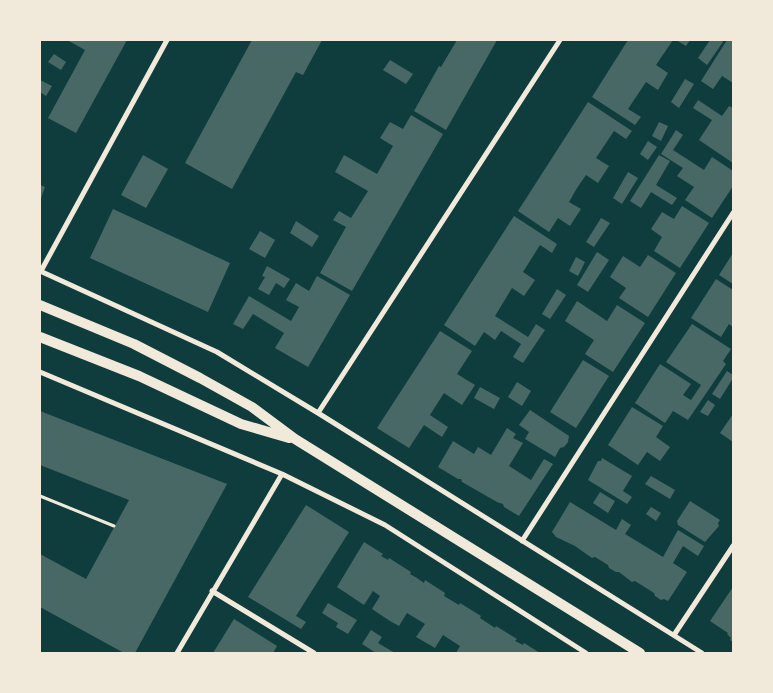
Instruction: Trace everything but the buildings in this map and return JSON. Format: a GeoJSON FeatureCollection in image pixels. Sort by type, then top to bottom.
{"type":"FeatureCollection","features":[{"type":"Feature","properties":{"kind":"main road"},"geometry":{"type":"LineString","coordinates":[[40,306],[134,344],[252,407],[295,439],[640,653]]}},
{"type":"Feature","properties":{"kind":"main road"},"geometry":{"type":"LineString","coordinates":[[40,337],[139,376],[241,424],[295,439]]}},
{"type":"Feature","properties":{"kind":"street"},"geometry":{"type":"LineString","coordinates":[[167,40],[40,271],[217,352],[702,653]]}},
{"type":"Feature","properties":{"kind":"street"},"geometry":{"type":"LineString","coordinates":[[318,413],[560,40]]}},
{"type":"Feature","properties":{"kind":"street"},"geometry":{"type":"LineString","coordinates":[[522,541],[733,213]]}},
{"type":"Feature","properties":{"kind":"street"},"geometry":{"type":"LineString","coordinates":[[40,372],[282,474],[386,525],[586,653]]}},
{"type":"Feature","properties":{"kind":"street"},"geometry":{"type":"LineString","coordinates":[[177,653],[282,474]]}},
{"type":"Feature","properties":{"kind":"street"},"geometry":{"type":"LineString","coordinates":[[674,635],[733,546]]}},
{"type":"Feature","properties":{"kind":"street"},"geometry":{"type":"LineString","coordinates":[[212,591],[314,653]]}},
{"type":"Feature","properties":{"kind":"path"},"geometry":{"type":"LineString","coordinates":[[40,496],[114,526]]}}]}
